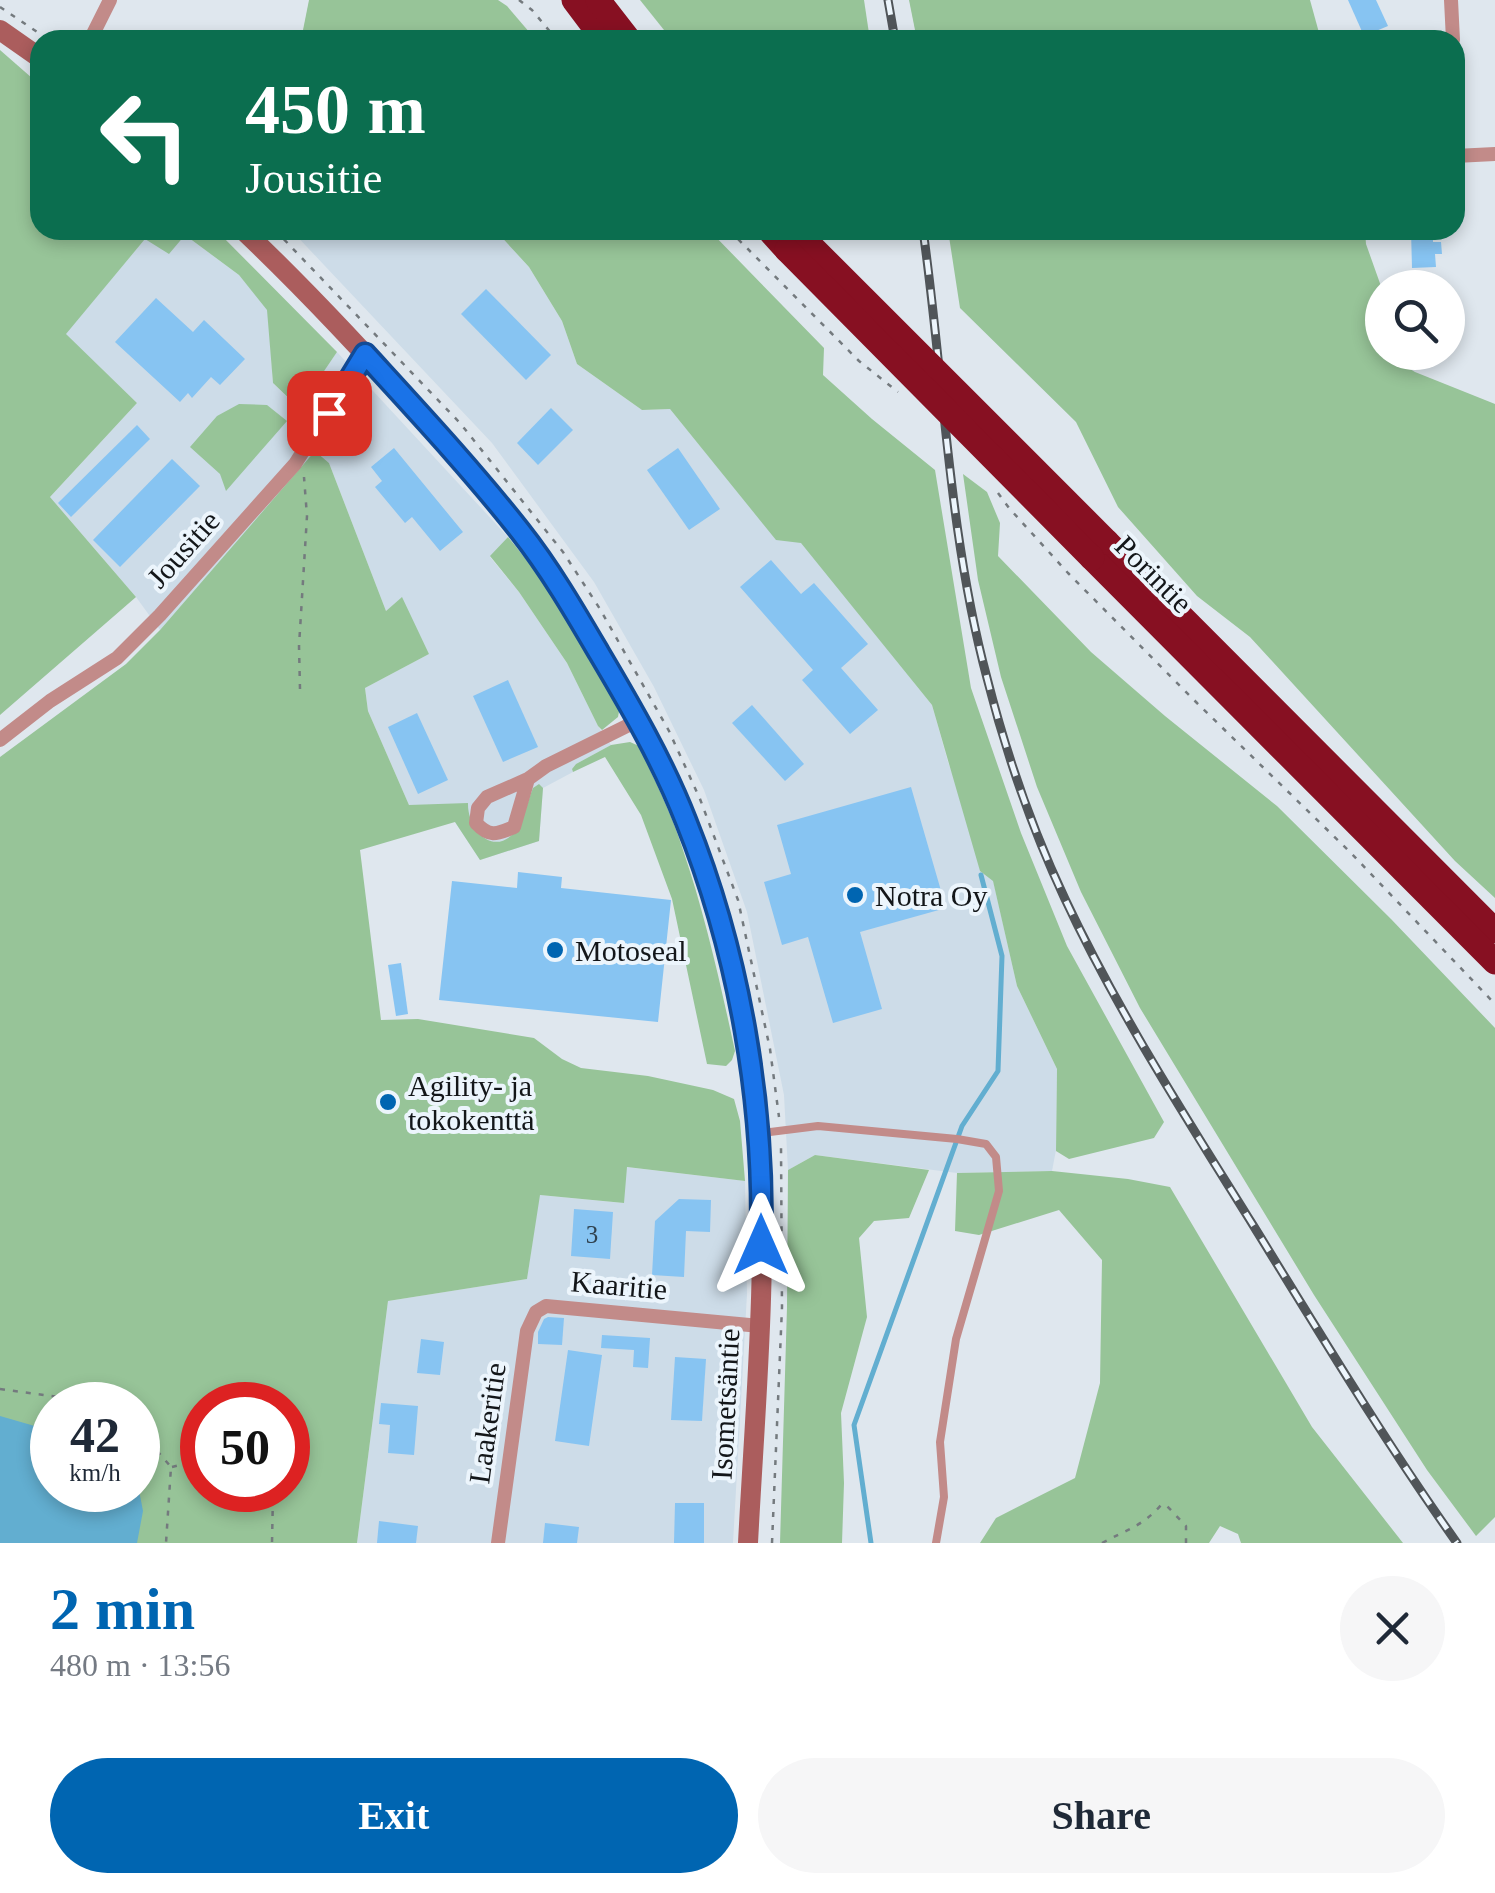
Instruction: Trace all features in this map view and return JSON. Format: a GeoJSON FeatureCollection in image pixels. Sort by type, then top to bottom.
{"type":"FeatureCollection","features":[{"type":"Feature","properties":{"kind":"highway"},"geometry":{"type":"LineString","coordinates":[[574,0],[596,30]]}},
{"type":"Feature","properties":{"kind":"highway"},"geometry":{"type":"LineString","coordinates":[[598,0],[621,30]]}},
{"type":"Feature","properties":{"kind":"highway","name":"Porintie"},"geometry":{"type":"LineString","coordinates":[[795,240],[1100,550],[1495,962]]}},
{"type":"Feature","properties":{"kind":"highway","name":"Porintie"},"geometry":{"type":"LineString","coordinates":[[1100,550],[1495,931]]}},
{"type":"Feature","properties":{"kind":"main road"},"geometry":{"type":"LineString","coordinates":[[0,30],[30,51]]}},
{"type":"Feature","properties":{"kind":"main road","name":"Isometsäntie"},"geometry":{"type":"LineString","coordinates":[[253,240],[365,354],[523,534],[639,720],[686,821],[738,999],[759,1133],[760,1326],[748,1543]]}},
{"type":"Feature","properties":{"kind":"street"},"geometry":{"type":"LineString","coordinates":[[95,30],[110,0]]}},
{"type":"Feature","properties":{"kind":"street"},"geometry":{"type":"LineString","coordinates":[[1451,0],[1452,30]]}},
{"type":"Feature","properties":{"kind":"street"},"geometry":{"type":"LineString","coordinates":[[1465,156],[1495,154]]}},
{"type":"Feature","properties":{"kind":"street","name":"Jousitie"},"geometry":{"type":"LineString","coordinates":[[0,740],[50,701],[117,658],[160,616],[295,464],[365,354]]}},
{"type":"Feature","properties":{"kind":"street"},"geometry":{"type":"LineString","coordinates":[[528,779],[546,766],[639,720]]}},
{"type":"Feature","properties":{"kind":"street","name":"Kaaritie"},"geometry":{"type":"LineString","coordinates":[[536,1312],[546,1306],[760,1326]]}},
{"type":"Feature","properties":{"kind":"street","name":"Laakeritie"},"geometry":{"type":"LineString","coordinates":[[498,1543],[527,1331],[536,1312]]}},
{"type":"Feature","properties":{"kind":"lane"},"geometry":{"type":"LineString","coordinates":[[759,1133],[818,1126],[957,1139],[986,1144],[996,1157],[999,1191],[956,1339],[940,1442],[944,1497],[936,1543]]}},
{"type":"Feature","properties":{"kind":"path"},"geometry":{"type":"LineString","coordinates":[[519,0],[549,30]]}},
{"type":"Feature","properties":{"kind":"path"},"geometry":{"type":"LineString","coordinates":[[0,6],[35,30]]}},
{"type":"Feature","properties":{"kind":"path"},"geometry":{"type":"LineString","coordinates":[[286,240],[473,438],[564,552],[618,639],[700,798],[738,900],[770,1049],[780,1129],[782,1307],[772,1543]]}},
{"type":"Feature","properties":{"kind":"path"},"geometry":{"type":"LineString","coordinates":[[739,240],[858,361],[899,393]]}},
{"type":"Feature","properties":{"kind":"path"},"geometry":{"type":"LineString","coordinates":[[295,464],[306,480],[307,516],[300,689]]}},
{"type":"Feature","properties":{"kind":"path"},"geometry":{"type":"LineString","coordinates":[[991,484],[1068,573],[1350,852],[1495,1004]]}},
{"type":"Feature","properties":{"kind":"path"},"geometry":{"type":"LineString","coordinates":[[0,1390],[30,1394]]}},
{"type":"Feature","properties":{"kind":"path"},"geometry":{"type":"LineString","coordinates":[[160,1455],[170,1467],[166,1543]]}},
{"type":"Feature","properties":{"kind":"path"},"geometry":{"type":"LineString","coordinates":[[170,1467],[180,1464]]}},
{"type":"Feature","properties":{"kind":"path"},"geometry":{"type":"LineString","coordinates":[[1102,1543],[1146,1522],[1166,1505],[1186,1526],[1186,1543]]}},
{"type":"Feature","properties":{"kind":"path"},"geometry":{"type":"LineString","coordinates":[[272,1543],[273,1512]]}},
{"type":"Feature","properties":{"kind":"shaded area"},"geometry":{"type":"Polygon","coordinates":[[[144,240],[192,240],[239,275],[268,310],[273,383],[298,408],[337,352],[508,537],[490,557],[567,663],[611,745],[543,788],[539,841],[480,860],[455,822],[409,805],[368,711],[365,688],[429,654],[401,598],[386,611],[329,463],[316,451],[160,630],[50,497],[137,403],[65,334],[144,240]]]}},
{"type":"Feature","properties":{"kind":"shaded area"},"geometry":{"type":"Polygon","coordinates":[[[300,240],[504,240],[529,267],[562,321],[577,364],[642,410],[670,409],[776,539],[801,542],[932,705],[948,762],[993,880],[1017,986],[1057,1069],[1052,1171],[957,1173],[815,1155],[788,1170],[784,1095],[747,912],[704,790],[654,687],[594,582],[492,443],[300,240]]]}},
{"type":"Feature","properties":{"kind":"shaded area"},"geometry":{"type":"Polygon","coordinates":[[[626,1167],[745,1181],[747,1294],[733,1543],[357,1543],[388,1301],[527,1279],[539,1195],[623,1203],[626,1167]]]}},
{"type":"Feature","properties":{"kind":"green space"},"geometry":{"type":"Polygon","coordinates":[[[309,0],[498,0],[527,30],[303,30],[309,0]]]}},
{"type":"Feature","properties":{"kind":"green space"},"geometry":{"type":"Polygon","coordinates":[[[640,0],[864,0],[868,30],[664,30],[640,0]]]}},
{"type":"Feature","properties":{"kind":"green space"},"geometry":{"type":"Polygon","coordinates":[[[909,0],[1310,0],[1318,30],[915,30],[909,0]]]}},
{"type":"Feature","properties":{"kind":"green space"},"geometry":{"type":"Polygon","coordinates":[[[0,50],[30,76],[30,240],[144,240],[66,334],[137,403],[50,497],[136,597],[0,715],[0,50]]]}},
{"type":"Feature","properties":{"kind":"green space"},"geometry":{"type":"Polygon","coordinates":[[[147,240],[181,240],[169,254],[147,240]]]}},
{"type":"Feature","properties":{"kind":"green space"},"geometry":{"type":"Polygon","coordinates":[[[192,240],[226,240],[337,352],[299,408],[273,383],[267,310],[239,275],[192,240]]]}},
{"type":"Feature","properties":{"kind":"green space"},"geometry":{"type":"Polygon","coordinates":[[[504,240],[719,240],[824,348],[823,375],[935,470],[971,688],[1021,833],[1067,946],[1164,1122],[1154,1138],[1069,1159],[1056,1151],[1057,1069],[1017,986],[993,881],[980,871],[932,705],[801,543],[776,540],[670,409],[642,410],[577,364],[562,321],[529,267],[504,240]]]}},
{"type":"Feature","properties":{"kind":"green space"},"geometry":{"type":"Polygon","coordinates":[[[950,240],[1366,240],[1375,270],[1365,270],[1365,370],[1412,370],[1495,404],[1495,898],[1455,861],[1250,637],[1197,596],[1118,507],[1076,422],[960,308],[950,240]]]}},
{"type":"Feature","properties":{"kind":"green space"},"geometry":{"type":"Polygon","coordinates":[[[239,404],[267,405],[287,421],[226,491],[220,474],[190,447],[217,416],[239,404]]]}},
{"type":"Feature","properties":{"kind":"green space"},"geometry":{"type":"Polygon","coordinates":[[[315,451],[329,463],[386,611],[402,597],[429,654],[365,688],[368,711],[409,805],[468,803],[476,829],[497,842],[514,833],[533,788],[539,784],[543,788],[539,841],[480,860],[455,822],[360,850],[381,1020],[418,1019],[534,1038],[581,1068],[648,1076],[713,1090],[734,1099],[740,1121],[745,1181],[627,1167],[624,1203],[540,1195],[527,1279],[388,1301],[357,1543],[0,1543],[0,757],[126,664],[315,451]]]}},
{"type":"Feature","properties":{"kind":"green space"},"geometry":{"type":"Polygon","coordinates":[[[963,474],[987,492],[1000,523],[998,556],[1091,652],[1277,806],[1495,1028],[1495,1517],[1476,1536],[1427,1470],[1314,1295],[1140,1008],[1081,892],[1037,787],[1001,677],[978,580],[963,474]]]}},
{"type":"Feature","properties":{"kind":"green space"},"geometry":{"type":"Polygon","coordinates":[[[508,537],[569,618],[620,706],[618,717],[602,730],[567,663],[490,556],[508,537]]]}},
{"type":"Feature","properties":{"kind":"green space"},"geometry":{"type":"Polygon","coordinates":[[[630,742],[639,746],[668,808],[698,897],[735,1051],[726,1066],[707,1064],[672,899],[641,815],[605,757],[573,772],[572,769],[611,745],[630,742]]]}},
{"type":"Feature","properties":{"kind":"green space"},"geometry":{"type":"Polygon","coordinates":[[[815,1155],[929,1170],[909,1218],[874,1221],[859,1238],[867,1317],[841,1413],[842,1543],[780,1543],[788,1170],[815,1155]]]}},
{"type":"Feature","properties":{"kind":"green space"},"geometry":{"type":"Polygon","coordinates":[[[1052,1171],[1170,1187],[1312,1427],[1403,1543],[1241,1543],[1238,1534],[1220,1526],[1209,1543],[980,1543],[996,1518],[1075,1478],[1100,1383],[1102,1260],[1059,1210],[979,1235],[955,1231],[957,1173],[1052,1171]]]}},
{"type":"Feature","properties":{"kind":"water"},"geometry":{"type":"Polygon","coordinates":[[[0,1416],[30,1425],[30,1512],[143,1512],[137,1543],[0,1543],[0,1416]]]}},
{"type":"Feature","properties":{"kind":"building"},"geometry":{"type":"Polygon","coordinates":[[[1348,0],[1376,0],[1388,26],[1361,30],[1348,0]]]}},
{"type":"Feature","properties":{"kind":"building"},"geometry":{"type":"Polygon","coordinates":[[[1411,240],[1441,242],[1442,254],[1435,254],[1436,267],[1412,268],[1411,240]]]}},
{"type":"Feature","properties":{"kind":"building"},"geometry":{"type":"Polygon","coordinates":[[[486,289],[551,355],[526,380],[461,314],[486,289]]]}},
{"type":"Feature","properties":{"kind":"building"},"geometry":{"type":"Polygon","coordinates":[[[156,298],[193,332],[204,320],[245,359],[220,385],[211,377],[192,398],[188,393],[180,402],[115,342],[156,298]]]}},
{"type":"Feature","properties":{"kind":"building"},"geometry":{"type":"Polygon","coordinates":[[[551,408],[573,430],[538,465],[517,443],[551,408]]]}},
{"type":"Feature","properties":{"kind":"building"},"geometry":{"type":"Polygon","coordinates":[[[137,425],[150,439],[71,517],[58,503],[137,425]]]}},
{"type":"Feature","properties":{"kind":"building"},"geometry":{"type":"Polygon","coordinates":[[[394,448],[463,532],[440,551],[412,517],[405,523],[375,487],[382,481],[371,467],[394,448]]]}},
{"type":"Feature","properties":{"kind":"building"},"geometry":{"type":"Polygon","coordinates":[[[678,448],[720,509],[689,530],[647,470],[678,448]]]}},
{"type":"Feature","properties":{"kind":"building"},"geometry":{"type":"Polygon","coordinates":[[[172,459],[200,486],[120,567],[93,540],[172,459]]]}},
{"type":"Feature","properties":{"kind":"building"},"geometry":{"type":"Polygon","coordinates":[[[771,560],[801,594],[814,583],[868,644],[841,668],[878,710],[850,734],[802,680],[813,670],[740,587],[771,560]]]}},
{"type":"Feature","properties":{"kind":"building"},"geometry":{"type":"Polygon","coordinates":[[[508,680],[538,747],[503,762],[473,696],[508,680]]]}},
{"type":"Feature","properties":{"kind":"building"},"geometry":{"type":"Polygon","coordinates":[[[752,705],[804,764],[785,781],[732,723],[752,705]]]}},
{"type":"Feature","properties":{"kind":"building"},"geometry":{"type":"Polygon","coordinates":[[[417,713],[448,780],[418,794],[388,727],[417,713]]]}},
{"type":"Feature","properties":{"kind":"building","name":"Notra Oy"},"geometry":{"type":"Polygon","coordinates":[[[911,787],[946,908],[860,932],[882,1009],[833,1023],[808,937],[782,945],[764,882],[791,874],[777,825],[911,787]]]}},
{"type":"Feature","properties":{"kind":"building","name":"Motoseal"},"geometry":{"type":"Polygon","coordinates":[[[518,872],[562,877],[561,888],[671,900],[658,1022],[439,1000],[452,881],[517,888],[518,872]]]}},
{"type":"Feature","properties":{"kind":"building"},"geometry":{"type":"Polygon","coordinates":[[[401,963],[408,1014],[396,1016],[388,965],[401,963]]]}},
{"type":"Feature","properties":{"kind":"building"},"geometry":{"type":"Polygon","coordinates":[[[679,1199],[711,1200],[710,1232],[686,1231],[684,1277],[652,1275],[655,1221],[679,1199]]]}},
{"type":"Feature","properties":{"kind":"building"},"geometry":{"type":"Polygon","coordinates":[[[574,1209],[613,1212],[610,1259],[571,1256],[574,1209]]]}},
{"type":"Feature","properties":{"kind":"building"},"geometry":{"type":"Polygon","coordinates":[[[548,1317],[564,1318],[562,1345],[538,1344],[538,1332],[548,1317]]]}},
{"type":"Feature","properties":{"kind":"building"},"geometry":{"type":"Polygon","coordinates":[[[602,1335],[650,1338],[648,1368],[633,1367],[634,1350],[601,1348],[602,1335]]]}},
{"type":"Feature","properties":{"kind":"building"},"geometry":{"type":"Polygon","coordinates":[[[421,1339],[444,1342],[440,1375],[417,1373],[421,1339]]]}},
{"type":"Feature","properties":{"kind":"building"},"geometry":{"type":"Polygon","coordinates":[[[568,1350],[602,1355],[589,1446],[555,1441],[568,1350]]]}},
{"type":"Feature","properties":{"kind":"building"},"geometry":{"type":"Polygon","coordinates":[[[675,1357],[706,1359],[702,1421],[671,1420],[675,1357]]]}},
{"type":"Feature","properties":{"kind":"building"},"geometry":{"type":"Polygon","coordinates":[[[381,1403],[418,1406],[414,1455],[388,1453],[390,1425],[379,1424],[381,1403]]]}},
{"type":"Feature","properties":{"kind":"building"},"geometry":{"type":"Polygon","coordinates":[[[675,1503],[704,1503],[704,1543],[674,1543],[675,1503]]]}},
{"type":"Feature","properties":{"kind":"building"},"geometry":{"type":"Polygon","coordinates":[[[379,1521],[418,1526],[416,1543],[377,1543],[379,1521]]]}},
{"type":"Feature","properties":{"kind":"building"},"geometry":{"type":"Polygon","coordinates":[[[545,1523],[579,1527],[577,1543],[543,1543],[545,1523]]]}},
{"type":"Feature","properties":{"kind":"waterway"},"geometry":{"type":"LineString","coordinates":[[871,1543],[854,1425],[962,1126],[998,1071],[1002,956],[981,875]]}},
{"type":"Feature","properties":{"kind":"railway"},"geometry":{"type":"LineString","coordinates":[[888,0],[893,30]]}},
{"type":"Feature","properties":{"kind":"railway"},"geometry":{"type":"LineString","coordinates":[[924,240],[955,511],[974,623],[1003,734],[1042,845],[1107,983],[1154,1065],[1352,1385],[1457,1543]]}},
{"type":"Feature","properties":{"kind":"place","name":"Notra Oy"},"geometry":{"type":"Point","coordinates":[855,895]}},
{"type":"Feature","properties":{"kind":"place","name":"Motoseal"},"geometry":{"type":"Point","coordinates":[555,950]}},
{"type":"Feature","properties":{"kind":"place","name":"Agility- ja tokokenttä"},"geometry":{"type":"Point","coordinates":[388,1102]}},
{"type":"Feature","properties":{"kind":"route"},"geometry":{"type":"LineString","coordinates":[[329,413],[365,354],[523,534],[639,720],[686,821],[738,999],[759,1133],[761,1245]]}}]}
